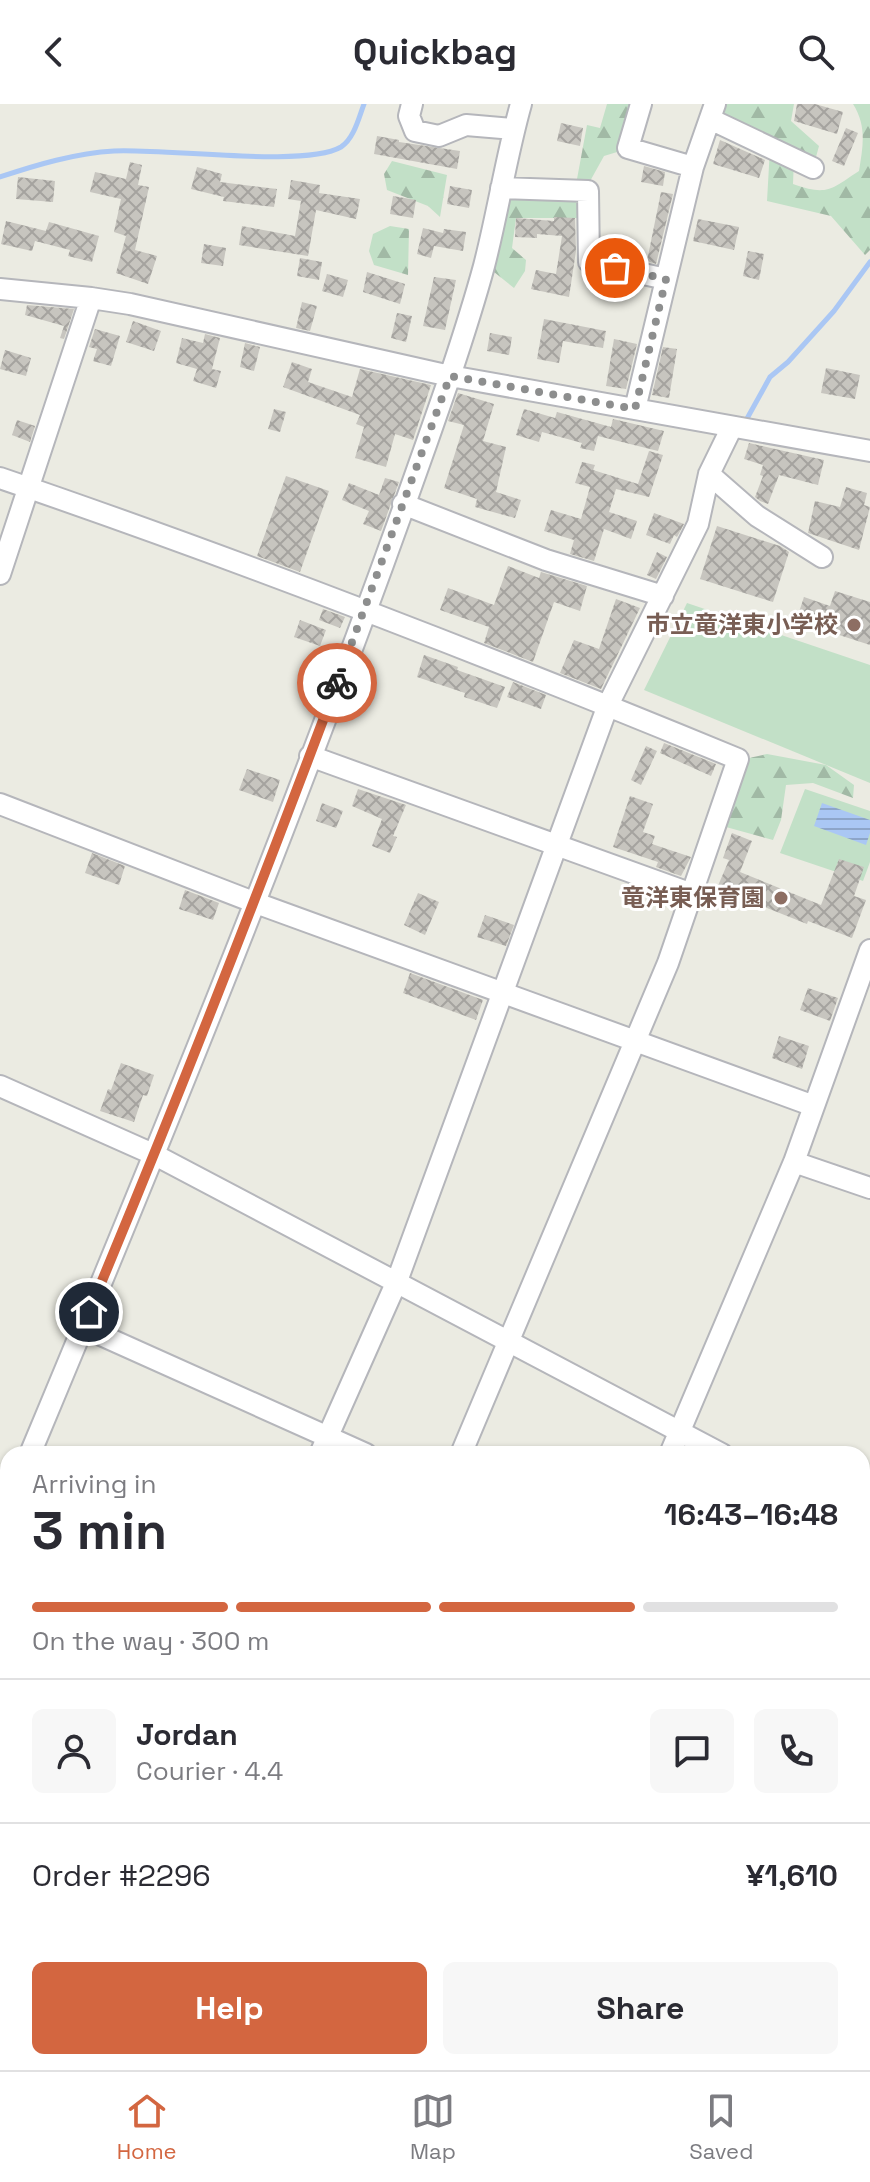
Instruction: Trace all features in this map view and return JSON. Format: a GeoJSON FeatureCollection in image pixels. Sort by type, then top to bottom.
{"type":"FeatureCollection","features":[{"type":"Feature","properties":{"kind":"street"},"geometry":{"type":"LineString","coordinates":[[412,104],[409,116],[415,131],[439,136],[466,125],[514,129]]}},
{"type":"Feature","properties":{"kind":"street"},"geometry":{"type":"LineString","coordinates":[[33,1446],[256,903],[365,610],[450,376],[484,264],[521,104]]}},
{"type":"Feature","properties":{"kind":"street"},"geometry":{"type":"LineString","coordinates":[[641,104],[628,148],[693,167]]}},
{"type":"Feature","properties":{"kind":"street"},"geometry":{"type":"LineString","coordinates":[[635,409],[693,167],[713,111],[813,168]]}},
{"type":"Feature","properties":{"kind":"street"},"geometry":{"type":"LineString","coordinates":[[501,188],[588,191],[589,262],[666,279]]}},
{"type":"Feature","properties":{"kind":"street"},"geometry":{"type":"LineString","coordinates":[[0,289],[91,298],[450,376],[870,451]]}},
{"type":"Feature","properties":{"kind":"street"},"geometry":{"type":"LineString","coordinates":[[0,574],[91,298]]}},
{"type":"Feature","properties":{"kind":"street"},"geometry":{"type":"LineString","coordinates":[[83,1327],[324,1445],[397,1281],[608,705],[698,524],[709,474],[732,427]]}},
{"type":"Feature","properties":{"kind":"street"},"geometry":{"type":"LineString","coordinates":[[709,474],[757,516],[822,557]]}},
{"type":"Feature","properties":{"kind":"street"},"geometry":{"type":"LineString","coordinates":[[0,478],[365,610],[738,759],[668,963],[464,1446]]}},
{"type":"Feature","properties":{"kind":"street"},"geometry":{"type":"LineString","coordinates":[[403,504],[546,560],[663,596]]}},
{"type":"Feature","properties":{"kind":"street"},"geometry":{"type":"LineString","coordinates":[[310,756],[692,894]]}},
{"type":"Feature","properties":{"kind":"street"},"geometry":{"type":"LineString","coordinates":[[0,804],[256,903],[814,1106]]}},
{"type":"Feature","properties":{"kind":"street"},"geometry":{"type":"LineString","coordinates":[[673,1446],[794,1162],[866,976],[870,950]]}},
{"type":"Feature","properties":{"kind":"street"},"geometry":{"type":"LineString","coordinates":[[0,1086],[155,1155],[706,1446]]}},
{"type":"Feature","properties":{"kind":"street"},"geometry":{"type":"LineString","coordinates":[[794,1162],[870,1188]]}},
{"type":"Feature","properties":{"kind":"green space"},"geometry":{"type":"Polygon","coordinates":[[[607,104],[640,104],[627,149],[604,156],[589,183],[577,179],[587,125],[600,128],[607,104]]]}},
{"type":"Feature","properties":{"kind":"green space"},"geometry":{"type":"Polygon","coordinates":[[[716,104],[794,104],[791,121],[819,146],[813,168],[794,159],[793,184],[821,190],[834,187],[859,171],[862,128],[853,104],[870,104],[870,250],[865,255],[831,216],[767,201],[770,148],[712,114],[716,104]]]}},
{"type":"Feature","properties":{"kind":"green space"},"geometry":{"type":"Polygon","coordinates":[[[392,161],[447,175],[440,217],[428,206],[387,190],[384,174],[392,161]]]}},
{"type":"Feature","properties":{"kind":"green space"},"geometry":{"type":"Polygon","coordinates":[[[532,189],[588,191],[588,218],[516,218],[512,248],[526,260],[525,271],[514,288],[494,272],[509,198],[532,189]]]}},
{"type":"Feature","properties":{"kind":"green space"},"geometry":{"type":"Polygon","coordinates":[[[390,226],[409,229],[408,275],[374,265],[369,251],[373,234],[390,226]]]}},
{"type":"Feature","properties":{"kind":"green space"},"geometry":{"type":"Polygon","coordinates":[[[687,603],[870,665],[870,783],[644,690],[687,603]]]}},
{"type":"Feature","properties":{"kind":"green space"},"geometry":{"type":"Polygon","coordinates":[[[767,754],[826,765],[854,785],[853,798],[813,783],[786,785],[781,820],[773,840],[726,827],[749,758],[767,754]]]}},
{"type":"Feature","properties":{"kind":"green space"},"geometry":{"type":"Polygon","coordinates":[[[805,789],[870,811],[870,862],[863,881],[780,853],[805,789]]]}},
{"type":"Feature","properties":{"kind":"water"},"geometry":{"type":"Polygon","coordinates":[[[822,803],[870,820],[866,845],[814,826],[822,803]]]}},
{"type":"Feature","properties":{"kind":"building"},"geometry":{"type":"Polygon","coordinates":[[[797,104],[815,104],[843,112],[837,134],[794,121],[797,104]]]}},
{"type":"Feature","properties":{"kind":"building"},"geometry":{"type":"Polygon","coordinates":[[[561,123],[583,128],[580,146],[557,141],[561,123]]]}},
{"type":"Feature","properties":{"kind":"building"},"geometry":{"type":"Polygon","coordinates":[[[846,128],[858,133],[844,166],[832,161],[846,128]]]}},
{"type":"Feature","properties":{"kind":"building"},"geometry":{"type":"Polygon","coordinates":[[[377,136],[460,151],[457,169],[374,154],[377,136]]]}},
{"type":"Feature","properties":{"kind":"building"},"geometry":{"type":"Polygon","coordinates":[[[720,140],[765,160],[759,178],[713,164],[720,140]]]}},
{"type":"Feature","properties":{"kind":"building"},"geometry":{"type":"Polygon","coordinates":[[[130,162],[142,165],[138,185],[149,187],[135,250],[157,256],[148,284],[116,273],[126,236],[114,232],[121,199],[90,192],[95,172],[126,179],[130,162]]]}},
{"type":"Feature","properties":{"kind":"building"},"geometry":{"type":"Polygon","coordinates":[[[644,166],[665,172],[663,186],[641,182],[644,166]]]}},
{"type":"Feature","properties":{"kind":"building"},"geometry":{"type":"Polygon","coordinates":[[[197,167],[222,174],[220,182],[277,189],[274,207],[223,201],[224,197],[191,189],[197,167]]]}},
{"type":"Feature","properties":{"kind":"building"},"geometry":{"type":"Polygon","coordinates":[[[18,177],[55,181],[53,202],[16,199],[18,177]]]}},
{"type":"Feature","properties":{"kind":"building"},"geometry":{"type":"Polygon","coordinates":[[[291,180],[320,185],[319,193],[360,199],[356,219],[316,210],[308,256],[239,245],[242,226],[295,236],[301,201],[288,199],[291,180]]]}},
{"type":"Feature","properties":{"kind":"building"},"geometry":{"type":"Polygon","coordinates":[[[450,186],[472,190],[469,208],[447,204],[450,186]]]}},
{"type":"Feature","properties":{"kind":"building"},"geometry":{"type":"Polygon","coordinates":[[[661,192],[673,194],[656,264],[647,261],[661,192]]]}},
{"type":"Feature","properties":{"kind":"building"},"geometry":{"type":"Polygon","coordinates":[[[393,196],[416,200],[413,218],[390,214],[393,196]]]}},
{"type":"Feature","properties":{"kind":"building"},"geometry":{"type":"Polygon","coordinates":[[[554,217],[575,218],[576,251],[569,297],[531,289],[536,270],[556,274],[562,236],[537,234],[537,238],[515,237],[516,218],[554,221],[554,217]]]}},
{"type":"Feature","properties":{"kind":"building"},"geometry":{"type":"Polygon","coordinates":[[[698,219],[739,227],[734,250],[693,241],[698,219]]]}},
{"type":"Feature","properties":{"kind":"building"},"geometry":{"type":"Polygon","coordinates":[[[6,221],[46,231],[49,222],[99,236],[92,262],[68,256],[70,250],[35,241],[32,251],[1,244],[6,221]]]}},
{"type":"Feature","properties":{"kind":"building"},"geometry":{"type":"Polygon","coordinates":[[[423,228],[443,233],[444,229],[466,232],[463,251],[434,246],[431,258],[417,254],[423,228]]]}},
{"type":"Feature","properties":{"kind":"building"},"geometry":{"type":"Polygon","coordinates":[[[204,244],[226,248],[223,266],[201,263],[204,244]]]}},
{"type":"Feature","properties":{"kind":"building"},"geometry":{"type":"Polygon","coordinates":[[[748,251],[764,254],[759,280],[743,276],[748,251]]]}},
{"type":"Feature","properties":{"kind":"building"},"geometry":{"type":"Polygon","coordinates":[[[300,258],[322,262],[319,280],[297,276],[300,258]]]}},
{"type":"Feature","properties":{"kind":"building"},"geometry":{"type":"Polygon","coordinates":[[[367,272],[405,284],[400,304],[363,292],[367,272]]]}},
{"type":"Feature","properties":{"kind":"building"},"geometry":{"type":"Polygon","coordinates":[[[327,274],[348,280],[343,297],[322,291],[327,274]]]}},
{"type":"Feature","properties":{"kind":"building"},"geometry":{"type":"Polygon","coordinates":[[[434,277],[456,280],[445,330],[423,326],[434,277]]]}},
{"type":"Feature","properties":{"kind":"building"},"geometry":{"type":"Polygon","coordinates":[[[302,302],[317,306],[310,331],[296,328],[302,302]]]}},
{"type":"Feature","properties":{"kind":"building"},"geometry":{"type":"Polygon","coordinates":[[[27,305],[74,309],[64,339],[60,338],[64,326],[25,315],[27,305]]]}},
{"type":"Feature","properties":{"kind":"building"},"geometry":{"type":"Polygon","coordinates":[[[397,313],[412,316],[406,342],[391,338],[397,313]]]}},
{"type":"Feature","properties":{"kind":"building"},"geometry":{"type":"Polygon","coordinates":[[[544,319],[606,331],[603,348],[563,341],[559,363],[537,359],[544,319]]]}},
{"type":"Feature","properties":{"kind":"building"},"geometry":{"type":"Polygon","coordinates":[[[133,321],[161,331],[154,351],[126,342],[133,321]]]}},
{"type":"Feature","properties":{"kind":"building"},"geometry":{"type":"Polygon","coordinates":[[[95,329],[120,336],[111,366],[93,361],[97,349],[89,347],[95,329]]]}},
{"type":"Feature","properties":{"kind":"building"},"geometry":{"type":"Polygon","coordinates":[[[490,333],[512,337],[509,355],[487,351],[490,333]]]}},
{"type":"Feature","properties":{"kind":"building"},"geometry":{"type":"Polygon","coordinates":[[[205,334],[220,338],[212,369],[221,371],[216,388],[193,381],[197,369],[176,363],[182,338],[203,343],[205,334]]]}},
{"type":"Feature","properties":{"kind":"building"},"geometry":{"type":"Polygon","coordinates":[[[614,339],[637,344],[626,389],[606,386],[614,339]]]}},
{"type":"Feature","properties":{"kind":"building"},"geometry":{"type":"Polygon","coordinates":[[[245,343],[260,347],[254,371],[240,367],[245,343]]]}},
{"type":"Feature","properties":{"kind":"building"},"geometry":{"type":"Polygon","coordinates":[[[663,347],[677,349],[669,398],[652,395],[663,347]]]}},
{"type":"Feature","properties":{"kind":"building"},"geometry":{"type":"Polygon","coordinates":[[[5,350],[31,358],[26,376],[0,369],[5,350]]]}},
{"type":"Feature","properties":{"kind":"building"},"geometry":{"type":"Polygon","coordinates":[[[292,362],[312,369],[308,382],[352,397],[360,369],[431,385],[413,440],[395,434],[386,467],[355,458],[364,427],[356,424],[360,415],[283,387],[292,362]]]}},
{"type":"Feature","properties":{"kind":"building"},"geometry":{"type":"Polygon","coordinates":[[[826,368],[860,375],[855,399],[821,393],[826,368]]]}},
{"type":"Feature","properties":{"kind":"building"},"geometry":{"type":"Polygon","coordinates":[[[458,393],[494,404],[483,441],[506,447],[496,492],[521,500],[515,518],[475,507],[477,499],[444,488],[464,425],[448,421],[458,393]]]}},
{"type":"Feature","properties":{"kind":"building"},"geometry":{"type":"Polygon","coordinates":[[[274,409],[286,412],[280,432],[268,429],[274,409]]]}},
{"type":"Feature","properties":{"kind":"building"},"geometry":{"type":"Polygon","coordinates":[[[524,409],[555,418],[557,412],[611,427],[613,419],[664,431],[658,451],[598,436],[594,451],[580,448],[582,443],[542,432],[539,442],[516,435],[524,409]]]}},
{"type":"Feature","properties":{"kind":"building"},"geometry":{"type":"Polygon","coordinates":[[[17,420],[35,426],[30,442],[12,435],[17,420]]]}},
{"type":"Feature","properties":{"kind":"building"},"geometry":{"type":"Polygon","coordinates":[[[749,443],[824,460],[818,485],[779,475],[768,504],[760,501],[755,497],[763,476],[760,475],[763,465],[744,459],[749,443]]]}},
{"type":"Feature","properties":{"kind":"building"},"geometry":{"type":"Polygon","coordinates":[[[649,451],[663,455],[649,497],[616,489],[609,512],[637,521],[631,539],[604,529],[594,561],[570,554],[574,540],[544,531],[551,510],[581,519],[590,487],[575,483],[582,462],[595,465],[593,470],[638,484],[649,451]]]}},
{"type":"Feature","properties":{"kind":"building"},"geometry":{"type":"Polygon","coordinates":[[[286,476],[329,491],[300,572],[257,556],[286,476]]]}},
{"type":"Feature","properties":{"kind":"building"},"geometry":{"type":"Polygon","coordinates":[[[385,478],[399,482],[381,531],[363,524],[369,511],[342,500],[349,483],[379,495],[385,478]]]}},
{"type":"Feature","properties":{"kind":"building"},"geometry":{"type":"Polygon","coordinates":[[[846,487],[867,493],[864,505],[870,507],[859,550],[808,533],[815,501],[840,507],[846,487]]]}},
{"type":"Feature","properties":{"kind":"building"},"geometry":{"type":"Polygon","coordinates":[[[654,513],[684,524],[670,544],[646,535],[654,513]]]}},
{"type":"Feature","properties":{"kind":"building"},"geometry":{"type":"Polygon","coordinates":[[[717,526],[780,546],[789,552],[773,602],[700,579],[717,526]]]}},
{"type":"Feature","properties":{"kind":"building"},"geometry":{"type":"Polygon","coordinates":[[[657,552],[667,557],[656,579],[647,575],[657,552]]]}},
{"type":"Feature","properties":{"kind":"building"},"geometry":{"type":"Polygon","coordinates":[[[508,566],[539,578],[541,572],[587,586],[580,611],[554,602],[533,662],[484,643],[489,627],[440,610],[448,588],[494,605],[508,566]]]}},
{"type":"Feature","properties":{"kind":"building"},"geometry":{"type":"Polygon","coordinates":[[[835,591],[870,602],[870,645],[796,621],[804,597],[830,606],[835,591]]]}},
{"type":"Feature","properties":{"kind":"building"},"geometry":{"type":"Polygon","coordinates":[[[616,599],[640,608],[601,689],[560,673],[574,640],[599,649],[616,599]]]}},
{"type":"Feature","properties":{"kind":"building"},"geometry":{"type":"Polygon","coordinates":[[[323,609],[345,617],[340,628],[319,620],[323,609]]]}},
{"type":"Feature","properties":{"kind":"building"},"geometry":{"type":"Polygon","coordinates":[[[300,620],[326,630],[320,646],[294,637],[300,620]]]}},
{"type":"Feature","properties":{"kind":"building"},"geometry":{"type":"Polygon","coordinates":[[[424,655],[505,687],[497,708],[464,697],[465,693],[417,677],[424,655]]]}},
{"type":"Feature","properties":{"kind":"building"},"geometry":{"type":"Polygon","coordinates":[[[513,682],[546,695],[541,709],[507,697],[513,682]]]}},
{"type":"Feature","properties":{"kind":"building"},"geometry":{"type":"Polygon","coordinates":[[[664,743],[716,764],[711,776],[660,753],[664,743]]]}},
{"type":"Feature","properties":{"kind":"building"},"geometry":{"type":"Polygon","coordinates":[[[646,746],[657,751],[641,785],[631,780],[646,746]]]}},
{"type":"Feature","properties":{"kind":"building"},"geometry":{"type":"Polygon","coordinates":[[[247,769],[280,780],[273,802],[239,790],[247,769]]]}},
{"type":"Feature","properties":{"kind":"building"},"geometry":{"type":"Polygon","coordinates":[[[358,789],[406,805],[393,836],[397,837],[390,853],[372,846],[382,819],[352,806],[358,789]]]}},
{"type":"Feature","properties":{"kind":"building"},"geometry":{"type":"Polygon","coordinates":[[[630,796],[653,804],[643,832],[655,836],[652,844],[691,857],[681,876],[656,867],[658,862],[613,847],[630,796]]]}},
{"type":"Feature","properties":{"kind":"building"},"geometry":{"type":"Polygon","coordinates":[[[322,803],[343,811],[336,828],[316,821],[322,803]]]}},
{"type":"Feature","properties":{"kind":"building"},"geometry":{"type":"Polygon","coordinates":[[[732,833],[752,841],[740,872],[821,905],[839,859],[864,867],[854,896],[866,900],[852,938],[808,921],[807,924],[717,888],[729,860],[723,858],[732,833]]]}},
{"type":"Feature","properties":{"kind":"building"},"geometry":{"type":"Polygon","coordinates":[[[92,853],[125,866],[119,885],[85,873],[92,853]]]}},
{"type":"Feature","properties":{"kind":"building"},"geometry":{"type":"Polygon","coordinates":[[[185,890],[219,903],[213,920],[179,909],[185,890]]]}},
{"type":"Feature","properties":{"kind":"building"},"geometry":{"type":"Polygon","coordinates":[[[418,893],[439,902],[425,935],[404,925],[418,893]]]}},
{"type":"Feature","properties":{"kind":"building"},"geometry":{"type":"Polygon","coordinates":[[[485,915],[514,925],[506,946],[477,937],[485,915]]]}},
{"type":"Feature","properties":{"kind":"building"},"geometry":{"type":"Polygon","coordinates":[[[410,973],[483,1000],[476,1020],[403,993],[410,973]]]}},
{"type":"Feature","properties":{"kind":"building"},"geometry":{"type":"Polygon","coordinates":[[[808,988],[838,998],[830,1021],[800,1010],[808,988]]]}},
{"type":"Feature","properties":{"kind":"building"},"geometry":{"type":"Polygon","coordinates":[[[779,1036],[809,1046],[802,1069],[772,1058],[779,1036]]]}},
{"type":"Feature","properties":{"kind":"building"},"geometry":{"type":"Polygon","coordinates":[[[121,1063],[154,1075],[134,1122],[100,1111],[121,1063]]]}},
{"type":"Feature","properties":{"kind":"waterway"},"geometry":{"type":"LineString","coordinates":[[0,177],[42,164],[100,152],[267,157],[323,153],[346,143],[364,104]]}},
{"type":"Feature","properties":{"kind":"waterway"},"geometry":{"type":"LineString","coordinates":[[744,424],[770,377],[788,362],[834,311],[870,262]]}},
{"type":"Feature","properties":{"kind":"way so far"},"geometry":{"type":"LineString","coordinates":[[337,683],[450,376],[635,409],[666,279],[615,268]]}},
{"type":"Feature","properties":{"kind":"place","name":"市立竜洋東小学校"},"geometry":{"type":"Point","coordinates":[854,625]}},
{"type":"Feature","properties":{"kind":"place","name":"竜洋東保育園"},"geometry":{"type":"Point","coordinates":[781,898]}},
{"type":"Feature","properties":{"kind":"route"},"geometry":{"type":"LineString","coordinates":[[89,1312],[256,903],[337,683]]}}]}
